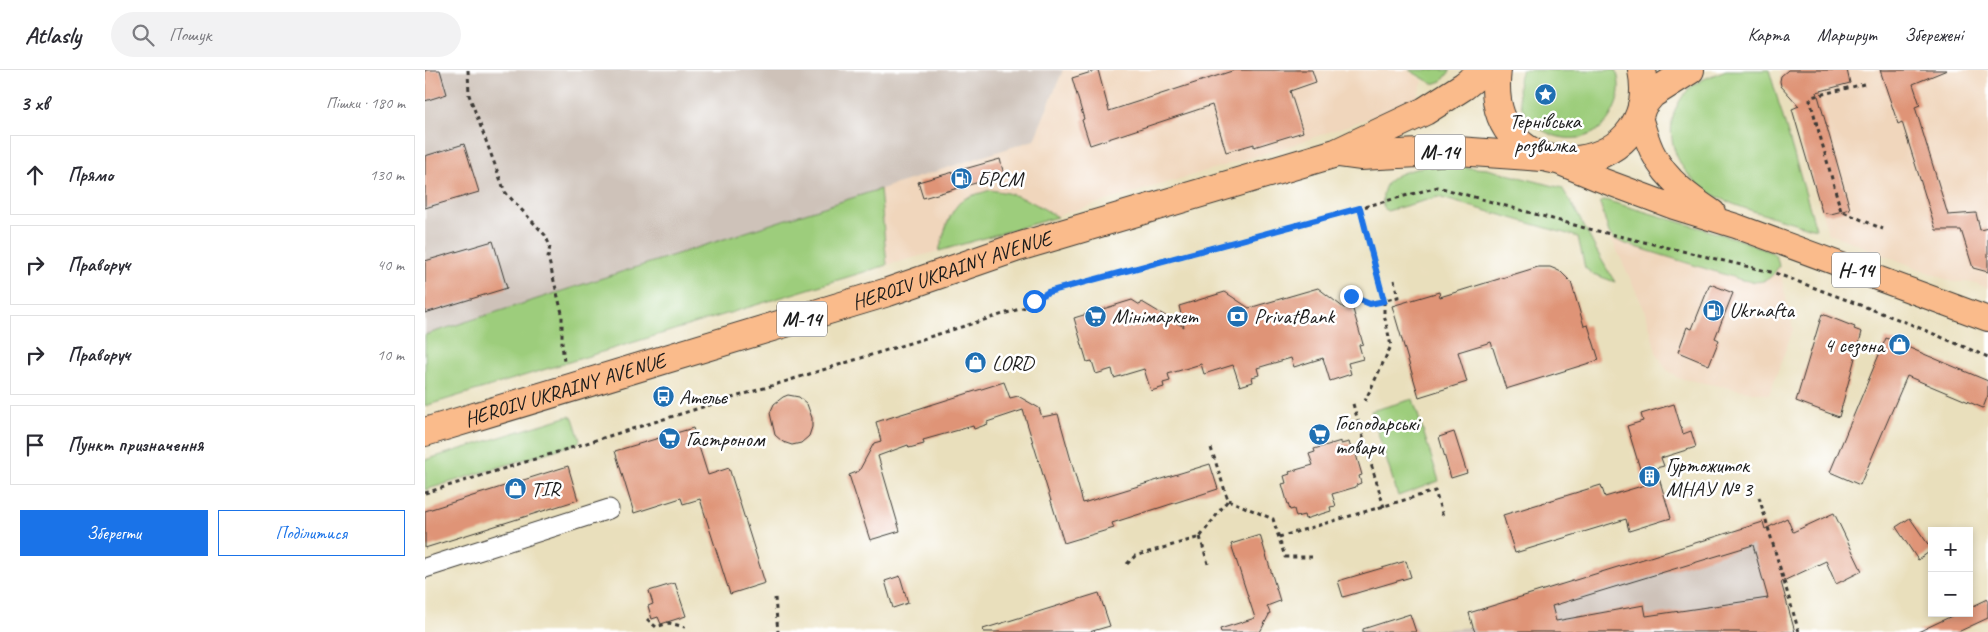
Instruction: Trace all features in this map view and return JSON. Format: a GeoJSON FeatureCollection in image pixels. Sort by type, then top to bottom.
{"type":"FeatureCollection","features":[{"type":"Feature","properties":{"kind":"highway","name":"HEROIV UKRAINY AVENUE"},"geometry":{"type":"LineString","coordinates":[[425,432],[888,292],[1018,247],[1336,153],[1425,111],[1464,86],[1484,70]]}},
{"type":"Feature","properties":{"kind":"highway"},"geometry":{"type":"LineString","coordinates":[[1497,70],[1495,87],[1497,105],[1503,122],[1527,148],[1548,158]]}},
{"type":"Feature","properties":{"kind":"highway"},"geometry":{"type":"LineString","coordinates":[[1640,110],[1644,95],[1642,70]]}},
{"type":"Feature","properties":{"kind":"highway","name":"М-14"},"geometry":{"type":"LineString","coordinates":[[1548,158],[1568,162],[1583,160],[1604,153],[1623,140],[1640,110],[1652,94],[1690,70]]}},
{"type":"Feature","properties":{"kind":"highway","name":"HEROIV UKRAINY AVENUE"},"geometry":{"type":"LineString","coordinates":[[1336,153],[1360,156],[1458,151],[1548,158]]}},
{"type":"Feature","properties":{"kind":"main road"},"geometry":{"type":"LineString","coordinates":[[1640,110],[1653,155],[1665,172],[1680,189],[1693,199],[1736,226]]}},
{"type":"Feature","properties":{"kind":"main road"},"geometry":{"type":"LineString","coordinates":[[1548,158],[1674,207],[1736,226]]}},
{"type":"Feature","properties":{"kind":"main road","name":"Н-14"},"geometry":{"type":"LineString","coordinates":[[1736,226],[1988,319]]}},
{"type":"Feature","properties":{"kind":"lane"},"geometry":{"type":"LineString","coordinates":[[425,568],[609,509]]}},
{"type":"Feature","properties":{"kind":"path"},"geometry":{"type":"LineString","coordinates":[[467,70],[469,95],[505,192],[545,234],[550,246],[548,257],[562,313],[564,362]]}},
{"type":"Feature","properties":{"kind":"path"},"geometry":{"type":"LineString","coordinates":[[1864,84],[1811,97],[1810,100],[1841,211],[1883,229]]}},
{"type":"Feature","properties":{"kind":"path"},"geometry":{"type":"LineString","coordinates":[[425,493],[1026,307],[1048,292],[1438,187],[1585,228],[1775,273],[1908,323],[1988,357]]}},
{"type":"Feature","properties":{"kind":"path"},"geometry":{"type":"LineString","coordinates":[[1360,208],[1384,301],[1384,314],[1391,346],[1365,401]]}},
{"type":"Feature","properties":{"kind":"path"},"geometry":{"type":"LineString","coordinates":[[1351,296],[1370,304],[1398,297],[1394,280]]}},
{"type":"Feature","properties":{"kind":"path"},"geometry":{"type":"LineString","coordinates":[[1353,404],[1384,507]]}},
{"type":"Feature","properties":{"kind":"path"},"geometry":{"type":"LineString","coordinates":[[1210,445],[1228,500],[1273,519],[1285,557],[1312,557]]}},
{"type":"Feature","properties":{"kind":"path"},"geometry":{"type":"LineString","coordinates":[[1279,537],[1435,491],[1443,517]]}},
{"type":"Feature","properties":{"kind":"path"},"geometry":{"type":"LineString","coordinates":[[1759,497],[1799,632]]}},
{"type":"Feature","properties":{"kind":"path"},"geometry":{"type":"LineString","coordinates":[[1127,564],[1135,556],[1200,537],[1228,500]]}},
{"type":"Feature","properties":{"kind":"path"},"geometry":{"type":"LineString","coordinates":[[1200,537],[1209,567]]}},
{"type":"Feature","properties":{"kind":"path"},"geometry":{"type":"LineString","coordinates":[[775,598],[778,632]]}},
{"type":"Feature","properties":{"kind":"path"},"geometry":{"type":"LineString","coordinates":[[647,619],[656,627],[669,623],[685,628]]}},
{"type":"Feature","properties":{"kind":"shaded area"},"geometry":{"type":"Polygon","coordinates":[[[425,70],[1063,70],[1034,140],[425,335],[425,70]]]}},
{"type":"Feature","properties":{"kind":"shaded area"},"geometry":{"type":"Polygon","coordinates":[[[1063,70],[1407,70],[1423,81],[1417,97],[1381,114],[1283,148],[887,265],[880,189],[1034,140],[1063,70]]]}},
{"type":"Feature","properties":{"kind":"shaded area"},"geometry":{"type":"Polygon","coordinates":[[[1779,70],[1988,70],[1988,288],[1973,282],[1953,282],[1828,233],[1779,70]]]}},
{"type":"Feature","properties":{"kind":"shaded area"},"geometry":{"type":"Polygon","coordinates":[[[1605,200],[1741,240],[1773,253],[1777,258],[1793,329],[1769,395],[1678,378],[1666,369],[1656,352],[1646,313],[1600,210],[1600,203],[1605,200]]]}},
{"type":"Feature","properties":{"kind":"shaded area"},"geometry":{"type":"Polygon","coordinates":[[[1763,522],[1795,632],[1354,632],[1410,614],[1418,631],[1473,627],[1469,613],[1763,522]]]}},
{"type":"Feature","properties":{"kind":"green space"},"geometry":{"type":"Polygon","coordinates":[[[1409,70],[1451,70],[1442,81],[1433,84],[1409,70]]]}},
{"type":"Feature","properties":{"kind":"green space"},"geometry":{"type":"Polygon","coordinates":[[[1522,70],[1616,70],[1619,80],[1617,101],[1613,111],[1601,128],[1585,137],[1567,138],[1549,134],[1534,124],[1523,109],[1518,91],[1522,70]]]}},
{"type":"Feature","properties":{"kind":"green space"},"geometry":{"type":"Polygon","coordinates":[[[1726,70],[1769,70],[1816,229],[1748,209],[1710,193],[1697,184],[1678,159],[1671,131],[1673,116],[1679,102],[1689,89],[1697,83],[1726,70]]]}},
{"type":"Feature","properties":{"kind":"green space"},"geometry":{"type":"Polygon","coordinates":[[[1430,165],[1487,169],[1562,188],[1615,282],[1593,274],[1585,268],[1578,237],[1438,197],[1387,211],[1383,207],[1385,187],[1389,181],[1395,176],[1430,165]]]}},
{"type":"Feature","properties":{"kind":"green space"},"geometry":{"type":"Polygon","coordinates":[[[880,189],[887,265],[425,406],[425,335],[880,189]]]}},
{"type":"Feature","properties":{"kind":"green space"},"geometry":{"type":"Polygon","coordinates":[[[990,190],[1009,193],[1025,199],[1057,217],[939,251],[947,223],[959,204],[964,199],[990,190]]]}},
{"type":"Feature","properties":{"kind":"green space"},"geometry":{"type":"Polygon","coordinates":[[[1605,200],[1741,240],[1773,253],[1777,258],[1779,266],[1771,276],[1763,281],[1742,280],[1623,243],[1613,238],[1609,233],[1600,203],[1605,200]]]}},
{"type":"Feature","properties":{"kind":"green space"},"geometry":{"type":"Polygon","coordinates":[[[1413,399],[1439,481],[1398,496],[1371,411],[1413,399]]]}},
{"type":"Feature","properties":{"kind":"green space"},"geometry":{"type":"Polygon","coordinates":[[[569,416],[573,418],[580,440],[578,443],[425,490],[425,460],[569,416]]]}},
{"type":"Feature","properties":{"kind":"building"},"geometry":{"type":"Polygon","coordinates":[[[425,70],[440,70],[447,94],[425,101],[425,70]]]}},
{"type":"Feature","properties":{"kind":"building"},"geometry":{"type":"Polygon","coordinates":[[[1098,70],[1109,111],[1235,70],[1312,70],[1316,82],[1290,91],[1303,132],[1254,147],[1254,144],[1226,152],[1212,105],[1090,145],[1072,78],[1098,70]]]}},
{"type":"Feature","properties":{"kind":"building"},"geometry":{"type":"Polygon","coordinates":[[[1788,70],[1847,70],[1850,83],[1817,92],[1850,209],[1831,214],[1822,212],[1792,109],[1799,106],[1781,86],[1781,76],[1788,70]]]}},
{"type":"Feature","properties":{"kind":"building"},"geometry":{"type":"Polygon","coordinates":[[[1880,70],[1947,70],[1913,84],[1920,105],[1915,107],[1948,215],[1976,213],[1980,230],[1988,228],[1988,272],[1973,268],[1961,230],[1936,230],[1902,122],[1898,124],[1880,70]]]}},
{"type":"Feature","properties":{"kind":"building"},"geometry":{"type":"Polygon","coordinates":[[[464,144],[479,192],[425,208],[425,156],[464,144]]]}},
{"type":"Feature","properties":{"kind":"building","name":"БРСМ"},"geometry":{"type":"Polygon","coordinates":[[[1000,159],[1004,175],[923,198],[918,182],[1000,159]]]}},
{"type":"Feature","properties":{"kind":"building"},"geometry":{"type":"Polygon","coordinates":[[[493,241],[507,288],[425,313],[425,261],[493,241]]]}},
{"type":"Feature","properties":{"kind":"building"},"geometry":{"type":"Polygon","coordinates":[[[1538,267],[1555,269],[1571,282],[1584,326],[1588,325],[1599,360],[1506,389],[1491,342],[1458,352],[1467,382],[1419,397],[1392,306],[1439,292],[1440,297],[1538,267]]]}},
{"type":"Feature","properties":{"kind":"building","name":"Ukrnafta"},"geometry":{"type":"Polygon","coordinates":[[[1710,284],[1733,293],[1715,338],[1719,340],[1709,365],[1678,352],[1687,327],[1692,329],[1710,284]]]}},
{"type":"Feature","properties":{"kind":"building"},"geometry":{"type":"Polygon","coordinates":[[[1318,288],[1344,308],[1352,306],[1363,344],[1359,345],[1363,359],[1348,363],[1351,374],[1330,381],[1323,358],[1294,367],[1291,358],[1257,368],[1259,375],[1252,377],[1253,382],[1240,386],[1233,365],[1204,374],[1201,364],[1168,374],[1170,381],[1163,383],[1164,387],[1151,391],[1144,369],[1114,378],[1112,369],[1096,374],[1092,361],[1087,362],[1074,318],[1132,300],[1140,305],[1142,302],[1184,327],[1179,306],[1225,292],[1249,308],[1318,288]]]}},
{"type":"Feature","properties":{"kind":"building"},"geometry":{"type":"Polygon","coordinates":[[[1822,314],[1855,327],[1854,329],[1862,332],[1839,417],[1796,401],[1822,314]]]}},
{"type":"Feature","properties":{"kind":"building"},"geometry":{"type":"Polygon","coordinates":[[[1886,338],[1988,381],[1988,395],[1983,408],[1907,376],[1860,485],[1830,472],[1886,338]]]}},
{"type":"Feature","properties":{"kind":"building"},"geometry":{"type":"Polygon","coordinates":[[[1004,382],[1010,398],[1018,396],[1039,408],[1042,417],[1058,414],[1083,503],[1210,464],[1218,489],[1112,523],[1114,528],[1064,543],[1023,410],[987,422],[988,424],[974,429],[973,426],[923,440],[924,444],[909,448],[908,445],[878,456],[900,531],[870,540],[849,475],[859,471],[874,443],[881,441],[876,422],[1004,382]]]}},
{"type":"Feature","properties":{"kind":"building"},"geometry":{"type":"Polygon","coordinates":[[[788,395],[799,397],[807,404],[812,418],[809,436],[801,443],[792,445],[783,442],[775,435],[770,413],[774,404],[788,395]]]}},
{"type":"Feature","properties":{"kind":"building","name":"Гуртожиток МНАУ № 3"},"geometry":{"type":"Polygon","coordinates":[[[1674,404],[1683,434],[1691,431],[1696,447],[1661,458],[1664,466],[1656,468],[1671,518],[1629,531],[1626,519],[1515,553],[1503,515],[1601,485],[1605,497],[1645,485],[1627,426],[1643,421],[1641,414],[1674,404]]]}},
{"type":"Feature","properties":{"kind":"building"},"geometry":{"type":"Polygon","coordinates":[[[693,428],[708,475],[729,468],[765,583],[730,594],[700,499],[683,504],[681,498],[634,513],[615,451],[693,428]]]}},
{"type":"Feature","properties":{"kind":"building"},"geometry":{"type":"Polygon","coordinates":[[[1454,432],[1467,473],[1451,478],[1439,437],[1454,432]]]}},
{"type":"Feature","properties":{"kind":"building"},"geometry":{"type":"Polygon","coordinates":[[[1341,441],[1341,444],[1349,442],[1352,452],[1355,451],[1362,475],[1359,476],[1361,483],[1356,485],[1356,487],[1332,494],[1336,506],[1330,507],[1331,511],[1305,519],[1304,515],[1296,517],[1294,509],[1290,510],[1282,484],[1286,483],[1284,476],[1290,474],[1289,472],[1313,465],[1309,454],[1315,452],[1314,449],[1341,441]]]}},
{"type":"Feature","properties":{"kind":"building"},"geometry":{"type":"Polygon","coordinates":[[[568,466],[578,500],[425,548],[425,511],[568,466]]]}},
{"type":"Feature","properties":{"kind":"building"},"geometry":{"type":"Polygon","coordinates":[[[1834,513],[1862,571],[1836,584],[1826,561],[1781,582],[1795,632],[1475,632],[1469,613],[1763,522],[1765,529],[1787,518],[1793,532],[1834,513]],[[1753,545],[1552,606],[1556,621],[1644,605],[1646,616],[1768,598],[1753,545]]]}},
{"type":"Feature","properties":{"kind":"building"},"geometry":{"type":"Polygon","coordinates":[[[1910,518],[1928,544],[1928,553],[1918,560],[1896,527],[1910,518]]]}},
{"type":"Feature","properties":{"kind":"building"},"geometry":{"type":"Polygon","coordinates":[[[1260,535],[1280,601],[1267,606],[1270,613],[1260,632],[1221,632],[1220,629],[1255,618],[1231,544],[1260,535]]]}},
{"type":"Feature","properties":{"kind":"building"},"geometry":{"type":"Polygon","coordinates":[[[1406,561],[1411,577],[1343,597],[1338,581],[1406,561]]]}},
{"type":"Feature","properties":{"kind":"building"},"geometry":{"type":"Polygon","coordinates":[[[900,576],[908,603],[893,608],[885,581],[900,576]]]}},
{"type":"Feature","properties":{"kind":"building"},"geometry":{"type":"Polygon","coordinates":[[[675,583],[686,616],[661,624],[658,617],[652,619],[648,606],[653,604],[649,591],[675,583]]]}},
{"type":"Feature","properties":{"kind":"building"},"geometry":{"type":"Polygon","coordinates":[[[1099,593],[1110,626],[1089,632],[984,632],[983,629],[1099,593]]]}},
{"type":"Feature","properties":{"kind":"building"},"geometry":{"type":"Polygon","coordinates":[[[1988,599],[1988,618],[1958,632],[1918,632],[1950,617],[1973,617],[1973,606],[1988,599]]]}},
{"type":"Feature","properties":{"kind":"building"},"geometry":{"type":"Polygon","coordinates":[[[1410,614],[1416,632],[1363,632],[1363,629],[1410,614]]]}},
{"type":"Feature","properties":{"kind":"place","name":"Тернівська розвилка"},"geometry":{"type":"Point","coordinates":[1545,94]}},
{"type":"Feature","properties":{"kind":"place","name":"БРСМ"},"geometry":{"type":"Point","coordinates":[961,179]}},
{"type":"Feature","properties":{"kind":"place","name":"Ukrnafta"},"geometry":{"type":"Point","coordinates":[1713,310]}},
{"type":"Feature","properties":{"kind":"place","name":"Мінімаркет"},"geometry":{"type":"Point","coordinates":[1096,316]}},
{"type":"Feature","properties":{"kind":"place","name":"PrivatBank"},"geometry":{"type":"Point","coordinates":[1238,316]}},
{"type":"Feature","properties":{"kind":"place","name":"4 сезона"},"geometry":{"type":"Point","coordinates":[1900,345]}},
{"type":"Feature","properties":{"kind":"place","name":"LORD"},"geometry":{"type":"Point","coordinates":[976,363]}},
{"type":"Feature","properties":{"kind":"place","name":"Ательє"},"geometry":{"type":"Point","coordinates":[663,397]}},
{"type":"Feature","properties":{"kind":"place","name":"Господарські товари"},"geometry":{"type":"Point","coordinates":[1319,435]}},
{"type":"Feature","properties":{"kind":"place","name":"Гастроном"},"geometry":{"type":"Point","coordinates":[670,439]}},
{"type":"Feature","properties":{"kind":"place","name":"Гуртожиток МНАУ № 3"},"geometry":{"type":"Point","coordinates":[1650,477]}},
{"type":"Feature","properties":{"kind":"place","name":"TIR"},"geometry":{"type":"Point","coordinates":[515,489]}},
{"type":"Feature","properties":{"kind":"route"},"geometry":{"type":"LineString","coordinates":[[1034,301],[1048,292],[1360,208],[1384,301],[1370,304],[1351,296]]}}]}
